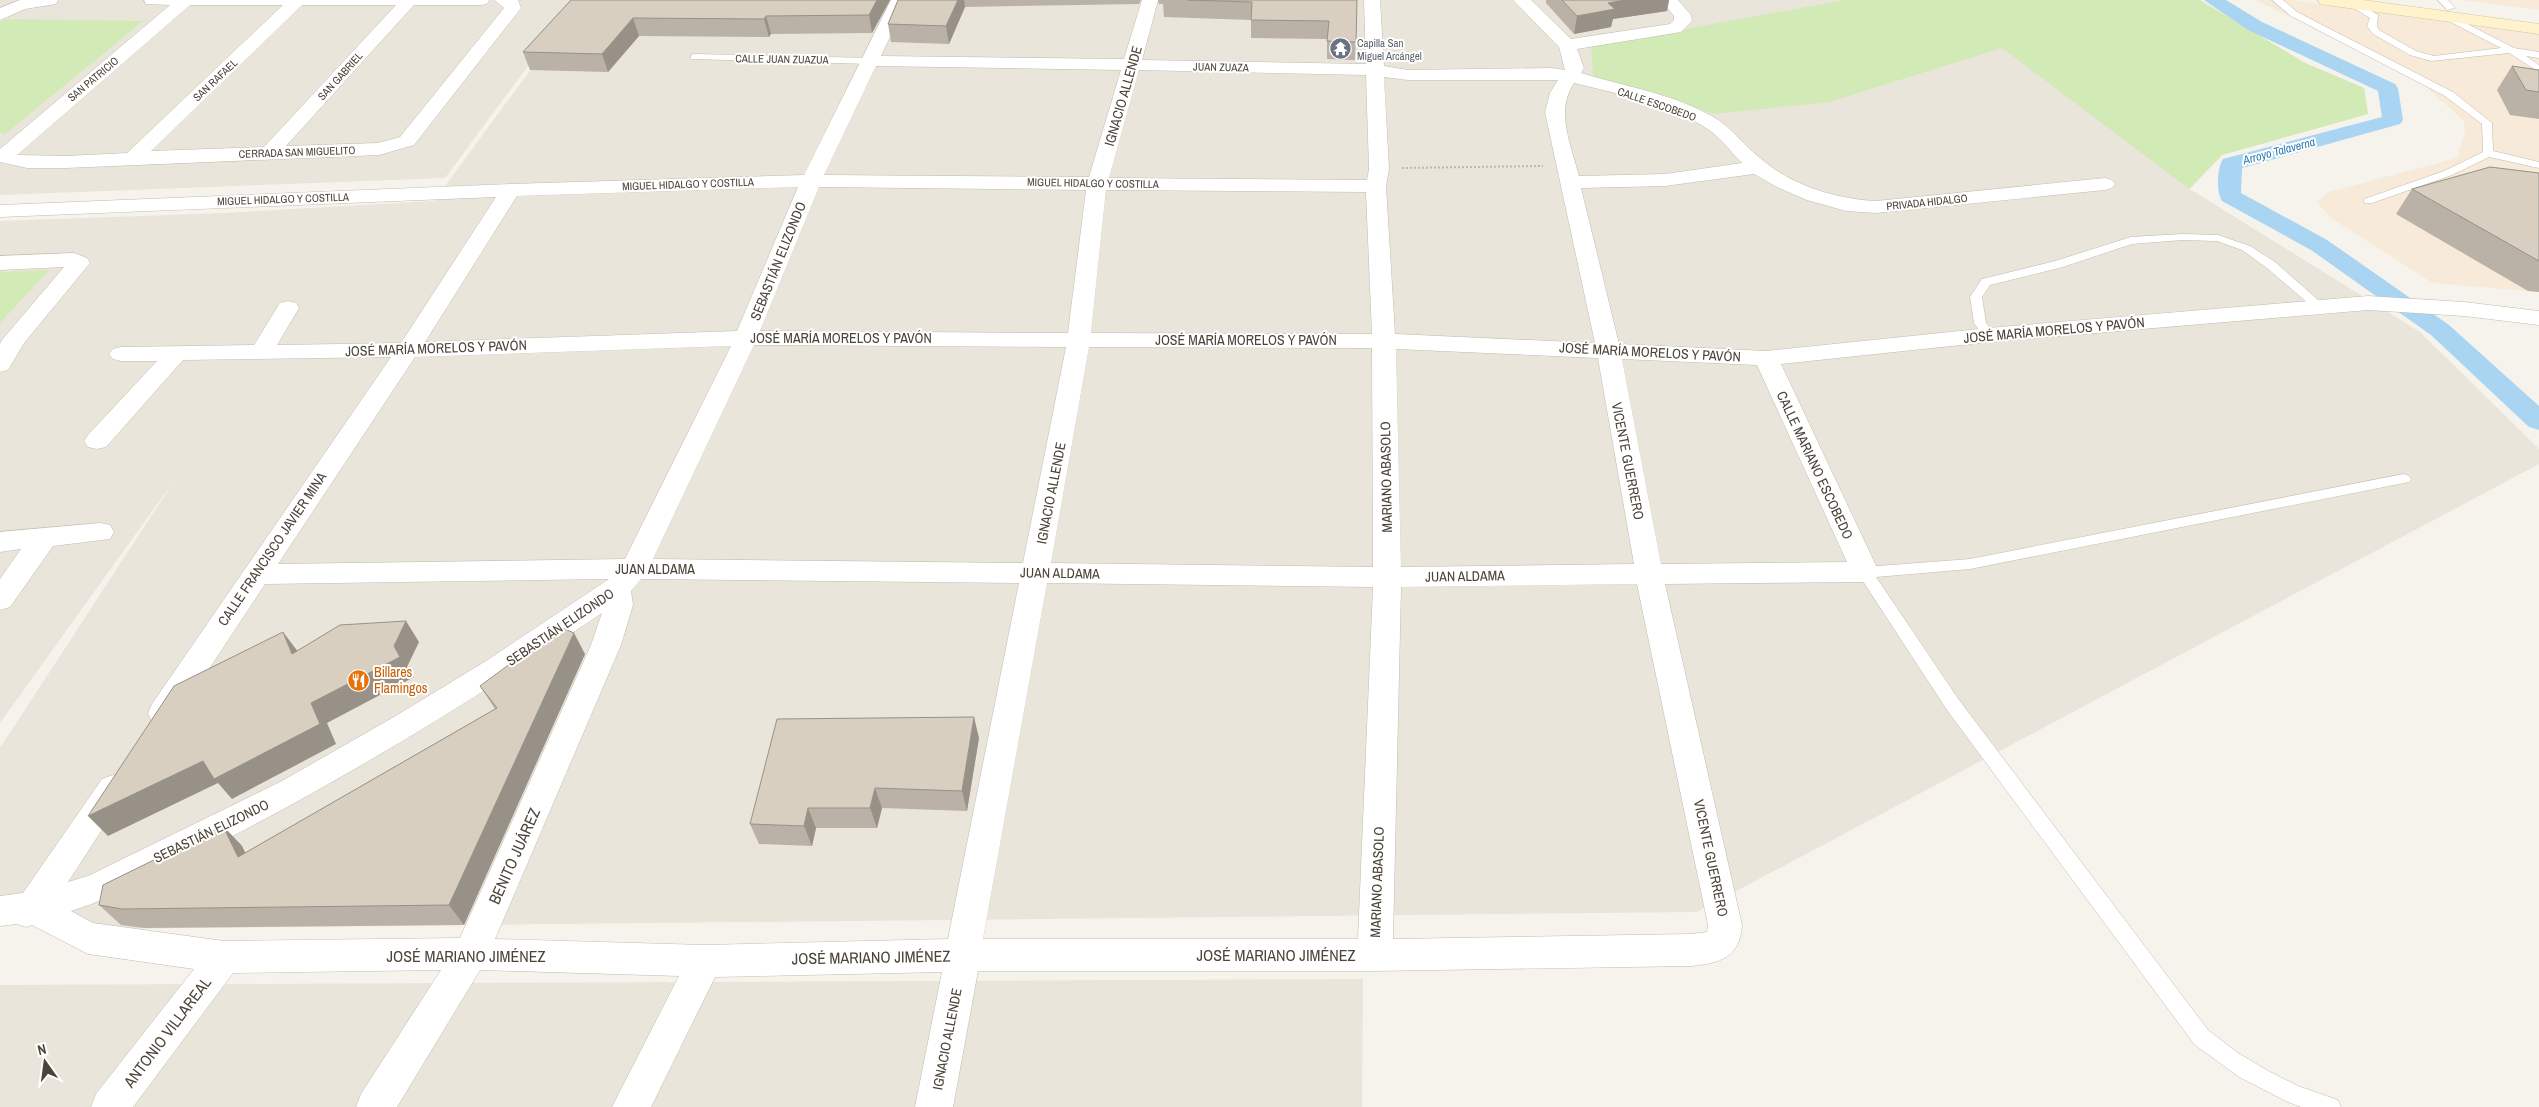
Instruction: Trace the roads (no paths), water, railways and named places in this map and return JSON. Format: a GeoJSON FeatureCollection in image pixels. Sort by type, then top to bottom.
{"type":"FeatureCollection","features":[{"type":"Feature","properties":{"kind":"main road"},"geometry":{"type":"LineString","coordinates":[[2326,0],[2446,8],[2539,28]]}},
{"type":"Feature","properties":{"kind":"main road"},"geometry":{"type":"LineString","coordinates":[[2392,0],[2539,19]]}},
{"type":"Feature","properties":{"kind":"street"},"geometry":{"type":"LineString","coordinates":[[0,15],[20,5],[50,0]]}},
{"type":"Feature","properties":{"kind":"street"},"geometry":{"type":"LineString","coordinates":[[152,0],[481,0]]}},
{"type":"Feature","properties":{"kind":"street","name":"SAN GABRIEL"},"geometry":{"type":"LineString","coordinates":[[270,152],[409,0]]}},
{"type":"Feature","properties":{"kind":"street","name":"CERRADA SAN MIGUELITO"},"geometry":{"type":"LineString","coordinates":[[1,156],[29,161],[379,149],[407,141],[513,8],[511,2],[502,0]]}},
{"type":"Feature","properties":{"kind":"street","name":"SEBASTIÁN ELIZONDO"},"geometry":{"type":"LineString","coordinates":[[16,910],[71,898],[100,886],[294,790],[405,726],[626,579],[746,338],[811,181],[899,0]]}},
{"type":"Feature","properties":{"kind":"street","name":"IGNACIO ALLENDE"},"geometry":{"type":"LineString","coordinates":[[934,1107],[1079,340],[1098,182],[1133,66],[1150,0]]}},
{"type":"Feature","properties":{"kind":"street","name":"MARIANO ABASOLO"},"geometry":{"type":"LineString","coordinates":[[1372,0],[1384,341],[1387,577],[1375,955]]}},
{"type":"Feature","properties":{"kind":"street"},"geometry":{"type":"LineString","coordinates":[[1521,0],[1567,45],[1575,68],[1570,76]]}},
{"type":"Feature","properties":{"kind":"street"},"geometry":{"type":"LineString","coordinates":[[1567,45],[1675,28],[1683,21],[1683,15],[1670,0]]}},
{"type":"Feature","properties":{"kind":"street","name":"SAN PATRICIO"},"geometry":{"type":"LineString","coordinates":[[1,156],[185,1]]}},
{"type":"Feature","properties":{"kind":"street","name":"SAN RAFAEL"},"geometry":{"type":"LineString","coordinates":[[132,158],[297,1]]}},
{"type":"Feature","properties":{"kind":"street","name":"JUAN ZUAZA"},"geometry":{"type":"LineString","coordinates":[[870,61],[1357,68],[1408,75],[1552,73],[1570,76]]}},
{"type":"Feature","properties":{"kind":"street","name":"CALLE ESCOBEDO"},"geometry":{"type":"LineString","coordinates":[[1570,76],[1667,105],[1714,125],[1731,138],[1758,167]]}},
{"type":"Feature","properties":{"kind":"street","name":"VICENTE GUERRERO"},"geometry":{"type":"LineString","coordinates":[[1570,76],[1561,86],[1555,98],[1554,112],[1608,349],[1649,573],[1725,925],[1725,936],[1718,945]]}},
{"type":"Feature","properties":{"kind":"street"},"geometry":{"type":"LineString","coordinates":[[1568,174],[1664,180],[1758,167]]}},
{"type":"Feature","properties":{"kind":"street","name":"PRIVADA HIDALGO"},"geometry":{"type":"LineString","coordinates":[[1758,167],[1814,196],[1861,208],[2105,184]]}},
{"type":"Feature","properties":{"kind":"street","name":"MIGUEL HIDALGO Y COSTILLA"},"geometry":{"type":"LineString","coordinates":[[0,210],[511,190],[811,181],[1098,182],[1377,177]]}},
{"type":"Feature","properties":{"kind":"street","name":"CALLE FRANCISCO JAVIER MINA"},"geometry":{"type":"LineString","coordinates":[[146,737],[408,350],[511,190]]}},
{"type":"Feature","properties":{"kind":"street"},"geometry":{"type":"LineString","coordinates":[[0,263],[74,260],[79,263],[7,340],[0,365]]}},
{"type":"Feature","properties":{"kind":"street","name":"JOSÉ MARÍA MORELOS Y PAVÓN"},"geometry":{"type":"LineString","coordinates":[[120,354],[408,350],[746,338],[1384,341],[1608,349],[1766,358],[1989,335],[2368,303],[2464,309],[2539,318]]}},
{"type":"Feature","properties":{"kind":"street"},"geometry":{"type":"LineString","coordinates":[[261,352],[288,308]]}},
{"type":"Feature","properties":{"kind":"street"},"geometry":{"type":"LineString","coordinates":[[97,442],[176,353]]}},
{"type":"Feature","properties":{"kind":"street","name":"CALLE MARIANO ESCOBEDO"},"geometry":{"type":"LineString","coordinates":[[1766,358],[1865,572]]}},
{"type":"Feature","properties":{"kind":"street"},"geometry":{"type":"LineString","coordinates":[[0,542],[100,532]]}},
{"type":"Feature","properties":{"kind":"street"},"geometry":{"type":"LineString","coordinates":[[0,600],[44,538]]}},
{"type":"Feature","properties":{"kind":"street","name":"JUAN ALDAMA"},"geometry":{"type":"LineString","coordinates":[[255,574],[626,579],[1036,572],[1387,577],[1865,572]]}},
{"type":"Feature","properties":{"kind":"street","name":"BENITO JUÁREZ"},"geometry":{"type":"LineString","coordinates":[[375,1107],[471,954],[606,645],[626,579]]}},
{"type":"Feature","properties":{"kind":"street"},"geometry":{"type":"LineString","coordinates":[[0,928],[125,770]]}},
{"type":"Feature","properties":{"kind":"street","name":"JOSÉ MARIANO JIMÉNEZ"},"geometry":{"type":"LineString","coordinates":[[16,910],[88,938],[224,957],[471,954],[705,961],[963,955],[1375,955],[1691,950],[1708,949],[1718,945]]}},
{"type":"Feature","properties":{"kind":"street","name":"ANTONIO VILLAREAL"},"geometry":{"type":"LineString","coordinates":[[110,1107],[224,957]]}},
{"type":"Feature","properties":{"kind":"street"},"geometry":{"type":"LineString","coordinates":[[630,1107],[705,961]]}},
{"type":"Feature","properties":{"kind":"lane"},"geometry":{"type":"LineString","coordinates":[[2277,0],[2294,14],[2450,94],[2486,123],[2488,153]]}},
{"type":"Feature","properties":{"kind":"lane"},"geometry":{"type":"LineString","coordinates":[[2352,3],[2375,17],[2372,26],[2376,32],[2413,53],[2434,59],[2511,50],[2539,56]]}},
{"type":"Feature","properties":{"kind":"lane"},"geometry":{"type":"LineString","coordinates":[[2446,8],[2539,69]]}},
{"type":"Feature","properties":{"kind":"lane","name":"CALLE JUAN ZUAZUA"},"geometry":{"type":"LineString","coordinates":[[694,58],[870,61]]}},
{"type":"Feature","properties":{"kind":"lane"},"geometry":{"type":"LineString","coordinates":[[2368,201],[2448,173],[2488,153],[2539,166]]}},
{"type":"Feature","properties":{"kind":"lane"},"geometry":{"type":"LineString","coordinates":[[1989,335],[1980,323],[1976,297],[1986,282],[2059,264],[2131,241],[2165,238],[2218,238],[2246,248],[2272,265],[2320,307]]}},
{"type":"Feature","properties":{"kind":"lane"},"geometry":{"type":"LineString","coordinates":[[2331,1107],[2296,1097],[2242,1070],[2202,1037],[1953,705],[1865,572],[1970,564],[2404,480]]}},
{"type":"Feature","properties":{"kind":"waterway","name":"Arroyo Talaverna"},"geometry":{"type":"LineString","coordinates":[[2213,0],[2255,26],[2388,88],[2393,120],[2231,164],[2230,196],[2319,245],[2440,330],[2539,421]]}},
{"type":"Feature","properties":{"kind":"place","name":"Capilla San Miguel Arcángel"},"geometry":{"type":"Point","coordinates":[1341,49]}},
{"type":"Feature","properties":{"kind":"place","name":"Billares Flamingos"},"geometry":{"type":"Point","coordinates":[358,680]}}]}
